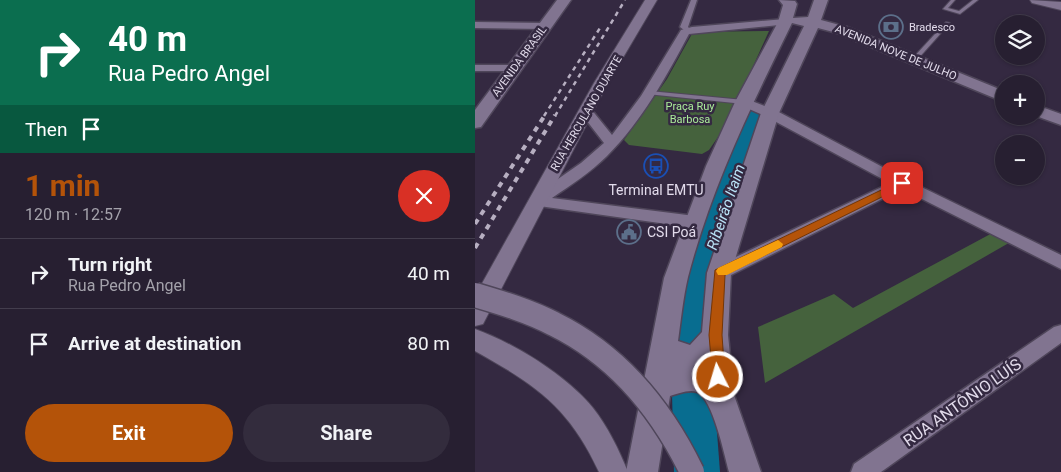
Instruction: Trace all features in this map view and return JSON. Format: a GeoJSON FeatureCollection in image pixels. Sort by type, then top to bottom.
{"type":"FeatureCollection","features":[{"type":"Feature","properties":{"kind":"main road","name":"AVENIDA BRASIL"},"geometry":{"type":"LineString","coordinates":[[475,123],[564,0]]}},
{"type":"Feature","properties":{"kind":"main road"},"geometry":{"type":"LineString","coordinates":[[745,472],[720,395],[715,335],[719,273],[770,113],[813,22],[821,0]]}},
{"type":"Feature","properties":{"kind":"main road"},"geometry":{"type":"LineString","coordinates":[[642,472],[676,278],[695,222],[743,102],[785,22],[788,2]]}},
{"type":"Feature","properties":{"kind":"main road","name":"AVENIDA NOVE DE JULHO"},"geometry":{"type":"LineString","coordinates":[[785,22],[813,22],[842,30],[995,93]]}},
{"type":"Feature","properties":{"kind":"main road"},"geometry":{"type":"LineString","coordinates":[[1045,114],[1061,120]]}},
{"type":"Feature","properties":{"kind":"main road"},"geometry":{"type":"LineString","coordinates":[[663,345],[672,354],[683,358],[696,357],[706,349],[715,335]]}},
{"type":"Feature","properties":{"kind":"main road"},"geometry":{"type":"LineString","coordinates":[[656,388],[682,379],[695,378],[713,386],[720,395]]}},
{"type":"Feature","properties":{"kind":"street","name":"RUA HERCULANO DUARTE"},"geometry":{"type":"LineString","coordinates":[[475,317],[601,83],[651,0]]}},
{"type":"Feature","properties":{"kind":"street"},"geometry":{"type":"LineString","coordinates":[[537,201],[582,169],[611,143],[649,93],[686,29],[694,0]]}},
{"type":"Feature","properties":{"kind":"street"},"geometry":{"type":"LineString","coordinates":[[1036,0],[1061,6]]}},
{"type":"Feature","properties":{"kind":"street"},"geometry":{"type":"LineString","coordinates":[[686,29],[785,22]]}},
{"type":"Feature","properties":{"kind":"street"},"geometry":{"type":"LineString","coordinates":[[475,25],[545,26]]}},
{"type":"Feature","properties":{"kind":"street"},"geometry":{"type":"LineString","coordinates":[[475,68],[514,68]]}},
{"type":"Feature","properties":{"kind":"street"},"geometry":{"type":"LineString","coordinates":[[743,102],[770,113],[902,183],[1061,263]]}},
{"type":"Feature","properties":{"kind":"street"},"geometry":{"type":"LineString","coordinates":[[586,112],[611,143]]}},
{"type":"Feature","properties":{"kind":"street"},"geometry":{"type":"LineString","coordinates":[[719,273],[902,183]]}},
{"type":"Feature","properties":{"kind":"street"},"geometry":{"type":"LineString","coordinates":[[537,201],[695,222]]}},
{"type":"Feature","properties":{"kind":"street"},"geometry":{"type":"LineString","coordinates":[[475,295],[563,328],[596,350],[627,376],[667,424],[692,472]]}},
{"type":"Feature","properties":{"kind":"street","name":"RUA ANTÔNIO LUÍS"},"geometry":{"type":"LineString","coordinates":[[862,472],[1061,333]]}},
{"type":"Feature","properties":{"kind":"street"},"geometry":{"type":"LineString","coordinates":[[475,339],[544,380],[577,409],[597,436],[614,472]]}},
{"type":"Feature","properties":{"kind":"lane"},"geometry":{"type":"LineString","coordinates":[[953,0],[945,9],[961,13],[976,0]]}},
{"type":"Feature","properties":{"kind":"lane"},"geometry":{"type":"LineString","coordinates":[[914,60],[948,23]]}},
{"type":"Feature","properties":{"kind":"lane"},"geometry":{"type":"LineString","coordinates":[[649,93],[743,102]]}},
{"type":"Feature","properties":{"kind":"green space","name":"Praça Ruy Barbosa"},"geometry":{"type":"Polygon","coordinates":[[[769,31],[727,124],[709,150],[702,154],[629,145],[624,140],[667,79],[693,32],[769,31]]]}},
{"type":"Feature","properties":{"kind":"green space"},"geometry":{"type":"Polygon","coordinates":[[[996,231],[1014,240],[765,383],[758,327],[834,294],[853,308],[996,231]]]}},
{"type":"Feature","properties":{"kind":"waterway","name":"Ribeirão Itaim"},"geometry":{"type":"LineString","coordinates":[[694,332],[704,272],[758,113]]}},
{"type":"Feature","properties":{"kind":"waterway","name":"Ribeirão Itaim"},"geometry":{"type":"LineString","coordinates":[[693,393],[697,472]]}},
{"type":"Feature","properties":{"kind":"railway"},"geometry":{"type":"LineString","coordinates":[[555,116],[625,0]]}},
{"type":"Feature","properties":{"kind":"railway"},"geometry":{"type":"LineString","coordinates":[[544,116],[600,28]]}},
{"type":"Feature","properties":{"kind":"railway"},"geometry":{"type":"LineString","coordinates":[[475,224],[545,115]]}},
{"type":"Feature","properties":{"kind":"railway"},"geometry":{"type":"LineString","coordinates":[[475,248],[555,115]]}},
{"type":"Feature","properties":{"kind":"slow traffic"},"geometry":{"type":"LineString","coordinates":[[722,271],[778,244]]}},
{"type":"Feature","properties":{"kind":"place","name":"Bradesco"},"geometry":{"type":"Point","coordinates":[891,27]}},
{"type":"Feature","properties":{"kind":"place","name":"Terminal EMTU"},"geometry":{"type":"Point","coordinates":[656,166]}},
{"type":"Feature","properties":{"kind":"place","name":"CSI Poá"},"geometry":{"type":"Point","coordinates":[629,232]}},
{"type":"Feature","properties":{"kind":"route"},"geometry":{"type":"LineString","coordinates":[[718,377],[715,335],[719,273],[902,183]]}}]}
